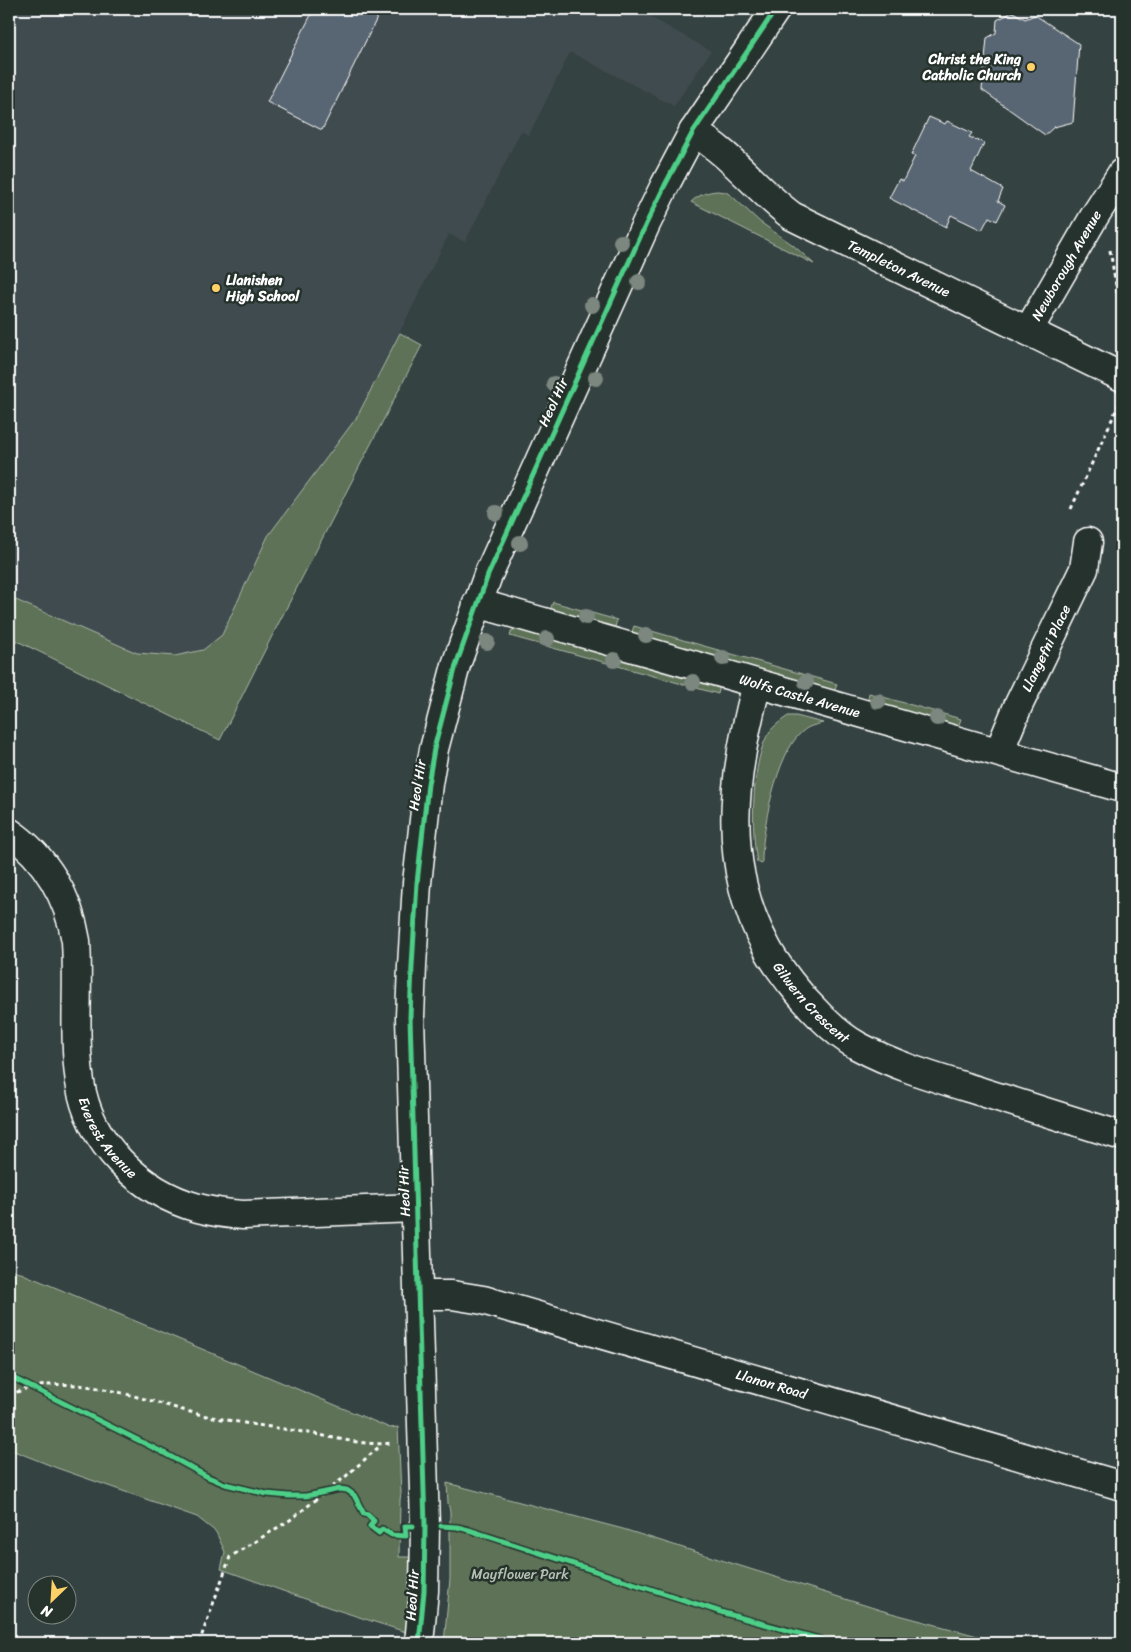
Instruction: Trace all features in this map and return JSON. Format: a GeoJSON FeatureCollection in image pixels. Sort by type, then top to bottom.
{"type":"FeatureCollection","features":[{"type":"Feature","properties":{"kind":"street","name":"Heol Hir"},"geometry":{"type":"LineString","coordinates":[[419,1643],[424,1591],[425,1526],[410,1017],[415,916],[422,834],[434,749],[456,666],[477,603],[517,509],[646,224],[693,132],[776,9]]}},
{"type":"Feature","properties":{"kind":"street","name":"Templeton Avenue"},"geometry":{"type":"LineString","coordinates":[[693,132],[718,148],[756,187],[792,216],[1122,377]]}},
{"type":"Feature","properties":{"kind":"street","name":"Newborough Avenue"},"geometry":{"type":"LineString","coordinates":[[1028,331],[1094,217],[1122,173]]}},
{"type":"Feature","properties":{"kind":"street","name":"Llangefni Place"},"geometry":{"type":"LineString","coordinates":[[999,752],[1018,706],[1084,568],[1088,542]]}},
{"type":"Feature","properties":{"kind":"street","name":"Wolfs Castle Avenue"},"geometry":{"type":"LineString","coordinates":[[477,603],[1122,788]]}},
{"type":"Feature","properties":{"kind":"street","name":"Gilwern Crescent"},"geometry":{"type":"LineString","coordinates":[[757,684],[738,766],[734,826],[736,855],[742,884],[755,923],[767,948],[806,1002],[857,1045],[883,1057],[948,1082],[1122,1136]]}},
{"type":"Feature","properties":{"kind":"street","name":"Everest Avenue"},"geometry":{"type":"LineString","coordinates":[[9,832],[32,850],[67,904],[73,922],[76,941],[76,1032],[80,1084],[85,1106],[96,1131],[109,1150],[126,1167],[147,1185],[172,1198],[197,1208],[221,1213],[243,1215],[415,1208]]}},
{"type":"Feature","properties":{"kind":"street","name":"Llanon Road"},"geometry":{"type":"LineString","coordinates":[[418,1295],[452,1295],[483,1300],[1122,1486]]}},
{"type":"Feature","properties":{"kind":"path"},"geometry":{"type":"LineString","coordinates":[[1110,250],[1122,321]]}},
{"type":"Feature","properties":{"kind":"path"},"geometry":{"type":"LineString","coordinates":[[1071,509],[1122,397]]}},
{"type":"Feature","properties":{"kind":"path"},"geometry":{"type":"LineString","coordinates":[[23,1384],[39,1392]]}},
{"type":"Feature","properties":{"kind":"path"},"geometry":{"type":"LineString","coordinates":[[9,1395],[30,1388],[49,1385],[105,1389],[214,1417],[346,1440],[381,1444],[399,1442]]}},
{"type":"Feature","properties":{"kind":"path"},"geometry":{"type":"LineString","coordinates":[[199,1643],[230,1557],[290,1520],[345,1477],[381,1444]]}},
{"type":"Feature","properties":{"kind":"path"},"geometry":{"type":"LineString","coordinates":[[313,1494],[326,1490],[340,1489]]}},
{"type":"Feature","properties":{"kind":"shaded area","name":"Llanishen High School"},"geometry":{"type":"Polygon","coordinates":[[[9,9],[636,9],[711,51],[674,106],[570,52],[529,135],[521,131],[465,242],[449,234],[357,417],[268,536],[222,635],[203,650],[175,656],[137,653],[9,597],[9,9]]]}},
{"type":"Feature","properties":{"kind":"green space"},"geometry":{"type":"Polygon","coordinates":[[[717,191],[726,192],[733,197],[760,222],[793,245],[814,264],[691,202],[703,194],[717,191]]]}},
{"type":"Feature","properties":{"kind":"green space"},"geometry":{"type":"Polygon","coordinates":[[[400,333],[422,345],[220,740],[9,637],[9,597],[137,653],[175,656],[203,650],[222,635],[268,536],[357,417],[400,333]]]}},
{"type":"Feature","properties":{"kind":"green space"},"geometry":{"type":"Polygon","coordinates":[[[553,602],[617,620],[615,627],[610,630],[549,613],[553,602]]]}},
{"type":"Feature","properties":{"kind":"green space"},"geometry":{"type":"Polygon","coordinates":[[[634,626],[837,684],[832,693],[634,637],[632,632],[634,626]]]}},
{"type":"Feature","properties":{"kind":"green space"},"geometry":{"type":"Polygon","coordinates":[[[524,629],[720,686],[718,694],[510,636],[512,630],[524,629]]]}},
{"type":"Feature","properties":{"kind":"green space"},"geometry":{"type":"Polygon","coordinates":[[[869,693],[961,719],[958,727],[869,704],[869,693]]]}},
{"type":"Feature","properties":{"kind":"green space"},"geometry":{"type":"Polygon","coordinates":[[[788,716],[796,716],[823,723],[809,727],[802,732],[793,742],[785,757],[772,794],[764,833],[762,864],[757,862],[753,814],[759,758],[770,731],[788,716]]]}},
{"type":"Feature","properties":{"kind":"green space"},"geometry":{"type":"Polygon","coordinates":[[[9,1268],[390,1428],[398,1427],[401,1493],[399,1557],[411,1557],[406,1632],[221,1569],[225,1552],[216,1532],[197,1517],[57,1468],[9,1449],[9,1268]]]}},
{"type":"Feature","properties":{"kind":"green space","name":"Mayflower Park"},"geometry":{"type":"Polygon","coordinates":[[[447,1483],[623,1529],[880,1610],[1004,1643],[444,1643],[450,1579],[450,1511],[447,1483]]]}},
{"type":"Feature","properties":{"kind":"building"},"geometry":{"type":"Polygon","coordinates":[[[314,9],[373,9],[380,12],[322,130],[267,102],[314,9]]]}},
{"type":"Feature","properties":{"kind":"building","name":"Christ the King Catholic Church"},"geometry":{"type":"Polygon","coordinates":[[[1013,12],[1025,19],[1035,15],[1079,44],[1073,122],[1054,127],[1045,135],[982,90],[987,38],[996,33],[997,20],[1013,12]]]}},
{"type":"Feature","properties":{"kind":"building"},"geometry":{"type":"Polygon","coordinates":[[[929,117],[945,124],[947,121],[972,133],[969,137],[984,143],[971,171],[1003,189],[998,201],[1005,205],[997,221],[989,217],[982,230],[951,215],[946,227],[889,198],[899,179],[903,181],[915,156],[911,155],[929,117]]]}},
{"type":"Feature","properties":{"kind":"cycle path"},"geometry":{"type":"LineString","coordinates":[[419,1643],[424,1591],[425,1526],[410,1017],[417,883],[428,784],[434,749],[456,665],[488,575],[646,224],[693,132],[776,9]]}},
{"type":"Feature","properties":{"kind":"cycle path"},"geometry":{"type":"LineString","coordinates":[[9,1376],[225,1484],[267,1494],[289,1496],[306,1496],[340,1489],[347,1490],[354,1495],[364,1514],[374,1521],[370,1526],[379,1533],[382,1529],[392,1535],[406,1536],[405,1526],[413,1526]]}},
{"type":"Feature","properties":{"kind":"cycle path"},"geometry":{"type":"LineString","coordinates":[[441,1526],[469,1530],[724,1613],[834,1643]]}},
{"type":"Feature","properties":{"kind":"place","name":"Christ the King Catholic Church"},"geometry":{"type":"Point","coordinates":[1031,67]}},
{"type":"Feature","properties":{"kind":"place","name":"Llanishen High School"},"geometry":{"type":"Point","coordinates":[216,288]}}]}
